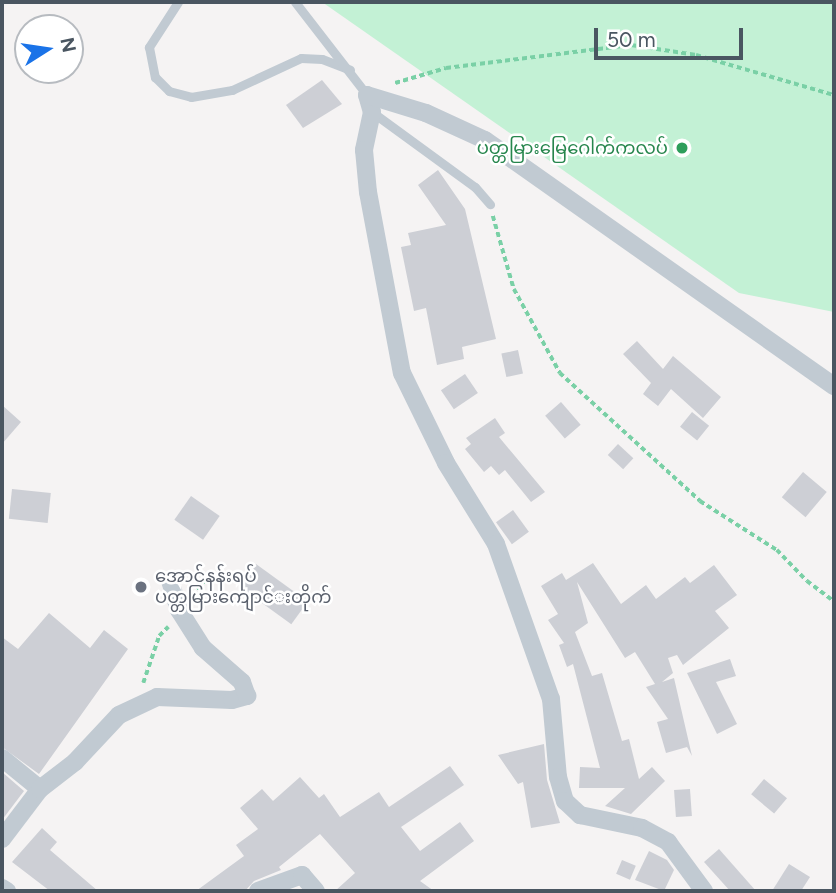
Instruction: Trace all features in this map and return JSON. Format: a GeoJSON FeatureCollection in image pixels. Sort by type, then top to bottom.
{"type":"FeatureCollection","features":[{"type":"Feature","properties":{"kind":"street"},"geometry":{"type":"LineString","coordinates":[[704,891],[668,842],[642,828],[580,815],[565,801],[558,777],[551,699],[496,544],[446,463],[402,373],[368,192],[364,150],[369,104],[426,113],[485,140],[834,386]]}},
{"type":"Feature","properties":{"kind":"street"},"geometry":{"type":"LineString","coordinates":[[2,839],[40,789],[75,762],[116,717],[143,703],[171,695],[232,700],[247,696],[242,682],[203,648],[181,613],[170,580]]}},
{"type":"Feature","properties":{"kind":"street"},"geometry":{"type":"LineString","coordinates":[[2,758],[40,789]]}},
{"type":"Feature","properties":{"kind":"street"},"geometry":{"type":"LineString","coordinates":[[258,891],[302,875],[316,891]]}},
{"type":"Feature","properties":{"kind":"street"},"geometry":{"type":"LineString","coordinates":[[2,888],[7,891]]}},
{"type":"Feature","properties":{"kind":"lane"},"geometry":{"type":"LineString","coordinates":[[178,2],[149,47],[155,77],[169,91],[191,97],[232,90],[302,58],[322,59],[350,70]]}},
{"type":"Feature","properties":{"kind":"lane"},"geometry":{"type":"LineString","coordinates":[[295,2],[350,70],[369,104],[475,187],[489,204]]}},
{"type":"Feature","properties":{"kind":"path"},"geometry":{"type":"LineString","coordinates":[[369,104],[446,68],[631,45],[696,55],[834,95]]}},
{"type":"Feature","properties":{"kind":"path"},"geometry":{"type":"LineString","coordinates":[[489,204],[514,289],[560,373],[591,396],[650,458],[700,501],[777,550],[807,581],[834,601]]}},
{"type":"Feature","properties":{"kind":"path"},"geometry":{"type":"LineString","coordinates":[[140,687],[159,636],[181,613],[206,578]]}},
{"type":"Feature","properties":{"kind":"green space","name":"ပတ္တမြားမြေဂေါက်ကလပ်"},"geometry":{"type":"Polygon","coordinates":[[[322,2],[834,2],[834,312],[739,293],[322,2]]]}},
{"type":"Feature","properties":{"kind":"building"},"geometry":{"type":"Polygon","coordinates":[[[322,80],[342,104],[303,128],[286,105],[322,80]]]}},
{"type":"Feature","properties":{"kind":"building"},"geometry":{"type":"Polygon","coordinates":[[[438,170],[465,209],[496,339],[462,347],[464,359],[437,365],[426,308],[414,311],[401,247],[411,245],[408,233],[446,225],[418,185],[438,170]]]}},
{"type":"Feature","properties":{"kind":"building"},"geometry":{"type":"Polygon","coordinates":[[[637,341],[663,369],[673,356],[721,397],[703,418],[671,389],[658,406],[643,394],[651,383],[623,354],[637,341]]]}},
{"type":"Feature","properties":{"kind":"building"},"geometry":{"type":"Polygon","coordinates":[[[518,350],[523,373],[506,377],[501,354],[518,350]]]}},
{"type":"Feature","properties":{"kind":"building"},"geometry":{"type":"Polygon","coordinates":[[[465,374],[478,393],[454,409],[441,390],[465,374]]]}},
{"type":"Feature","properties":{"kind":"building"},"geometry":{"type":"Polygon","coordinates":[[[561,402],[581,425],[565,438],[545,416],[561,402]]]}},
{"type":"Feature","properties":{"kind":"building"},"geometry":{"type":"Polygon","coordinates":[[[2,405],[21,422],[2,444],[2,405]]]}},
{"type":"Feature","properties":{"kind":"building"},"geometry":{"type":"Polygon","coordinates":[[[692,412],[709,426],[697,441],[680,427],[692,412]]]}},
{"type":"Feature","properties":{"kind":"building"},"geometry":{"type":"Polygon","coordinates":[[[495,418],[505,433],[499,437],[545,492],[531,502],[505,470],[499,475],[491,466],[484,472],[465,449],[471,444],[466,438],[495,418]]]}},
{"type":"Feature","properties":{"kind":"building"},"geometry":{"type":"Polygon","coordinates":[[[618,444],[633,458],[623,469],[608,455],[618,444]]]}},
{"type":"Feature","properties":{"kind":"building"},"geometry":{"type":"Polygon","coordinates":[[[803,472],[827,492],[806,517],[782,497],[803,472]]]}},
{"type":"Feature","properties":{"kind":"building"},"geometry":{"type":"Polygon","coordinates":[[[12,489],[51,493],[48,523],[9,519],[12,489]]]}},
{"type":"Feature","properties":{"kind":"building"},"geometry":{"type":"Polygon","coordinates":[[[191,496],[220,516],[203,540],[174,520],[191,496]]]}},
{"type":"Feature","properties":{"kind":"building"},"geometry":{"type":"Polygon","coordinates":[[[513,510],[529,532],[512,544],[496,522],[513,510]]]}},
{"type":"Feature","properties":{"kind":"building"},"geometry":{"type":"Polygon","coordinates":[[[593,563],[621,604],[646,585],[656,599],[685,577],[690,583],[714,565],[737,595],[715,611],[729,628],[683,665],[677,655],[668,658],[673,673],[662,682],[674,678],[692,756],[687,747],[666,753],[657,722],[668,719],[646,687],[655,684],[635,652],[625,658],[577,582],[588,623],[575,632],[592,676],[602,673],[622,741],[629,739],[639,779],[652,767],[665,781],[631,814],[605,806],[625,788],[579,788],[580,767],[600,768],[573,664],[567,667],[559,645],[564,643],[548,620],[558,614],[541,586],[562,573],[566,580],[593,563]]]}},
{"type":"Feature","properties":{"kind":"building"},"geometry":{"type":"Polygon","coordinates":[[[256,564],[308,602],[291,624],[240,587],[256,564]]]}},
{"type":"Feature","properties":{"kind":"building"},"geometry":{"type":"Polygon","coordinates":[[[49,613],[90,648],[104,630],[128,649],[39,774],[2,747],[2,637],[18,649],[49,613]]]}},
{"type":"Feature","properties":{"kind":"building"},"geometry":{"type":"Polygon","coordinates":[[[730,659],[736,676],[716,682],[737,724],[717,734],[687,673],[730,659]]]}},
{"type":"Feature","properties":{"kind":"building"},"geometry":{"type":"Polygon","coordinates":[[[544,744],[547,780],[560,823],[531,828],[523,782],[518,784],[498,755],[544,744]]]}},
{"type":"Feature","properties":{"kind":"building"},"geometry":{"type":"Polygon","coordinates":[[[450,766],[464,785],[401,827],[420,851],[460,822],[474,841],[420,881],[434,891],[335,891],[355,873],[320,834],[279,867],[281,870],[254,881],[245,891],[196,891],[244,856],[236,845],[258,829],[240,808],[262,789],[273,801],[300,777],[319,798],[324,794],[340,817],[379,792],[389,807],[450,766]]]}},
{"type":"Feature","properties":{"kind":"building"},"geometry":{"type":"Polygon","coordinates":[[[2,772],[24,791],[2,820],[2,772]]]}},
{"type":"Feature","properties":{"kind":"building"},"geometry":{"type":"Polygon","coordinates":[[[764,779],[787,798],[774,814],[751,794],[764,779]]]}},
{"type":"Feature","properties":{"kind":"building"},"geometry":{"type":"Polygon","coordinates":[[[690,789],[692,816],[676,817],[674,790],[690,789]]]}},
{"type":"Feature","properties":{"kind":"building"},"geometry":{"type":"Polygon","coordinates":[[[42,828],[57,842],[50,850],[98,891],[50,891],[12,862],[42,828]]]}},
{"type":"Feature","properties":{"kind":"building"},"geometry":{"type":"Polygon","coordinates":[[[719,849],[756,891],[730,891],[704,862],[719,849]]]}},
{"type":"Feature","properties":{"kind":"building"},"geometry":{"type":"Polygon","coordinates":[[[649,851],[667,860],[674,870],[664,891],[635,880],[649,851]]]}},
{"type":"Feature","properties":{"kind":"building"},"geometry":{"type":"Polygon","coordinates":[[[622,860],[636,866],[630,880],[616,874],[622,860]]]}},
{"type":"Feature","properties":{"kind":"building"},"geometry":{"type":"Polygon","coordinates":[[[789,864],[810,877],[801,891],[772,891],[789,864]]]}},
{"type":"Feature","properties":{"kind":"place","name":"ပတ္တမြားမြေဂေါက်ကလပ်"},"geometry":{"type":"Point","coordinates":[682,148]}},
{"type":"Feature","properties":{"kind":"place","name":"အောင်နန်းရပ် ပတ္တမြား‌ကျောင်‌းတိုက်"},"geometry":{"type":"Point","coordinates":[141,587]}}]}
